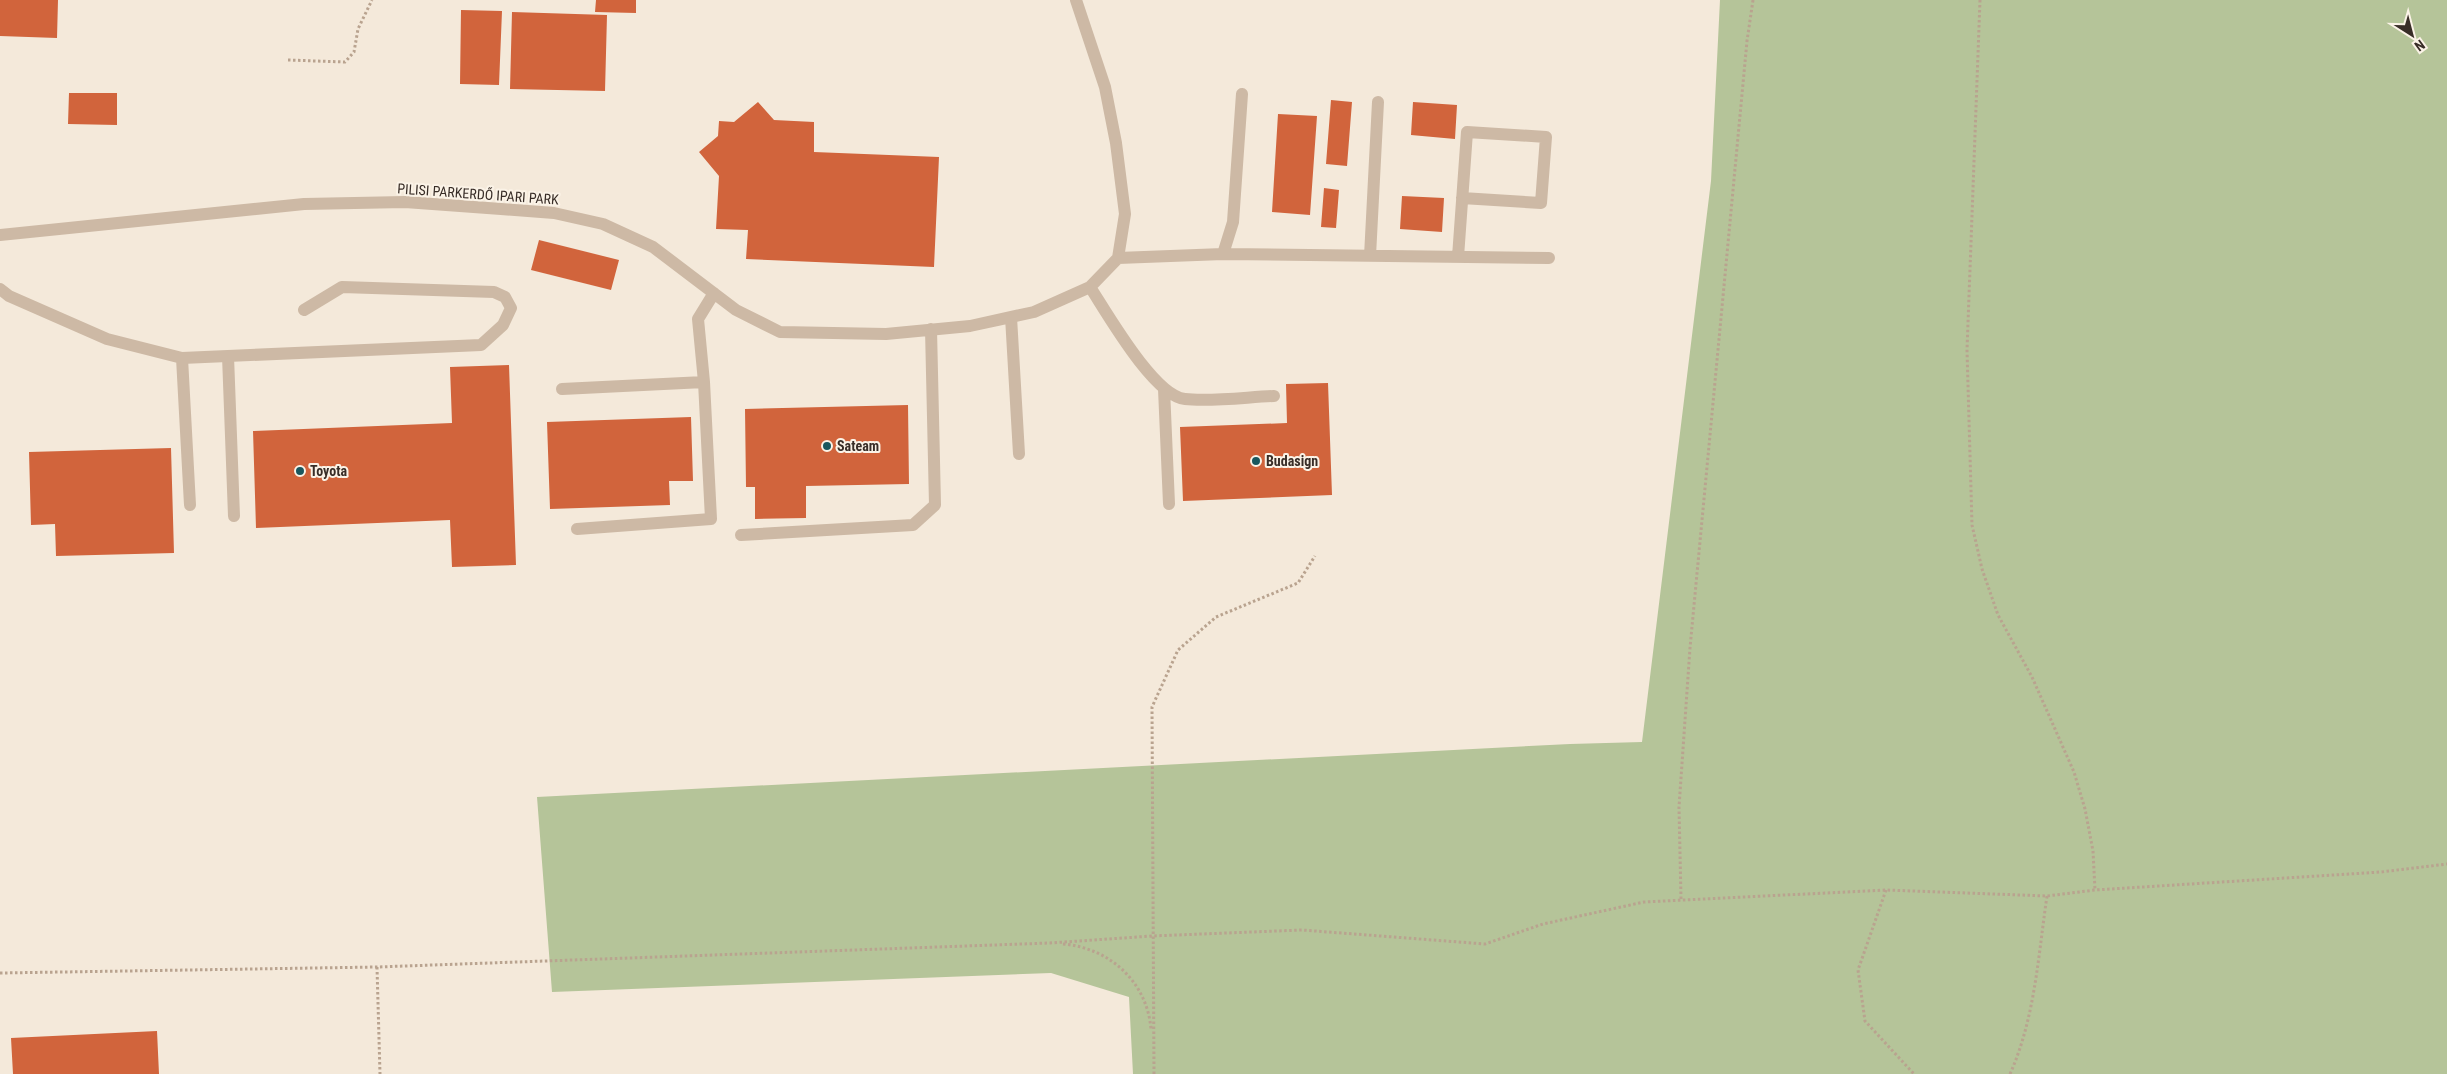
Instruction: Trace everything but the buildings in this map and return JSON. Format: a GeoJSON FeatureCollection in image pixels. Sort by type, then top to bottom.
{"type":"FeatureCollection","features":[{"type":"Feature","properties":{"kind":"lane"},"geometry":{"type":"LineString","coordinates":[[1076,0],[1105,87],[1116,142],[1124,214],[1118,258],[1223,254],[1549,258]]}},
{"type":"Feature","properties":{"kind":"lane"},"geometry":{"type":"LineString","coordinates":[[1223,254],[1234,222],[1242,94]]}},
{"type":"Feature","properties":{"kind":"lane"},"geometry":{"type":"LineString","coordinates":[[1370,256],[1378,102]]}},
{"type":"Feature","properties":{"kind":"lane"},"geometry":{"type":"LineString","coordinates":[[1458,258],[1462,198],[1467,132],[1546,137],[1541,203],[1462,198]]}},
{"type":"Feature","properties":{"kind":"lane","name":"PILISI PARKERDŐ IPARI PARK"},"geometry":{"type":"LineString","coordinates":[[0,235],[304,204],[405,202],[545,212],[603,224],[653,246],[736,310],[780,332],[886,334],[970,326],[1034,312],[1090,287],[1118,258]]}},
{"type":"Feature","properties":{"kind":"lane"},"geometry":{"type":"LineString","coordinates":[[0,289],[9,296],[107,339],[182,358],[481,345],[503,325],[511,308],[505,297],[494,292],[342,287],[304,310]]}},
{"type":"Feature","properties":{"kind":"lane"},"geometry":{"type":"LineString","coordinates":[[1090,287],[1144,368],[1164,389],[1184,400],[1274,396]]}},
{"type":"Feature","properties":{"kind":"lane"},"geometry":{"type":"LineString","coordinates":[[577,528],[712,519],[704,382],[698,319],[714,293]]}},
{"type":"Feature","properties":{"kind":"lane"},"geometry":{"type":"LineString","coordinates":[[1010,317],[1019,454]]}},
{"type":"Feature","properties":{"kind":"lane"},"geometry":{"type":"LineString","coordinates":[[741,535],[913,525],[935,505],[931,329]]}},
{"type":"Feature","properties":{"kind":"lane"},"geometry":{"type":"LineString","coordinates":[[228,356],[234,516]]}},
{"type":"Feature","properties":{"kind":"lane"},"geometry":{"type":"LineString","coordinates":[[182,358],[190,505]]}},
{"type":"Feature","properties":{"kind":"lane"},"geometry":{"type":"LineString","coordinates":[[562,389],[704,382]]}},
{"type":"Feature","properties":{"kind":"lane"},"geometry":{"type":"LineString","coordinates":[[1164,389],[1169,504]]}},
{"type":"Feature","properties":{"kind":"path"},"geometry":{"type":"LineString","coordinates":[[288,60],[346,62],[354,52],[358,29],[372,0]]}},
{"type":"Feature","properties":{"kind":"path"},"geometry":{"type":"LineString","coordinates":[[1681,900],[1679,807],[1690,648],[1747,41],[1753,0]]}},
{"type":"Feature","properties":{"kind":"path"},"geometry":{"type":"LineString","coordinates":[[1980,0],[1967,350],[1972,525],[1982,569],[1998,615],[2032,677],[2074,772],[2085,809],[2093,851],[2095,890]]}},
{"type":"Feature","properties":{"kind":"path"},"geometry":{"type":"LineString","coordinates":[[1154,1074],[1152,707],[1178,650],[1216,617],[1298,583],[1315,556]]}},
{"type":"Feature","properties":{"kind":"path"},"geometry":{"type":"LineString","coordinates":[[0,973],[377,967],[1050,943],[1152,936],[1302,930],[1485,944],[1543,924],[1644,902],[1886,890],[2047,896],[2095,890],[2361,873],[2447,864]]}},
{"type":"Feature","properties":{"kind":"path"},"geometry":{"type":"LineString","coordinates":[[1886,890],[1858,970],[1865,1021],[1914,1074]]}},
{"type":"Feature","properties":{"kind":"path"},"geometry":{"type":"LineString","coordinates":[[2010,1074],[2023,1044],[2031,1014],[2047,896]]}},
{"type":"Feature","properties":{"kind":"path"},"geometry":{"type":"LineString","coordinates":[[1050,943],[1066,944],[1089,950],[1102,955],[1123,970],[1141,992],[1146,1004],[1153,1051]]}},
{"type":"Feature","properties":{"kind":"path"},"geometry":{"type":"LineString","coordinates":[[377,967],[380,1074]]}},
{"type":"Feature","properties":{"kind":"green space"},"geometry":{"type":"Polygon","coordinates":[[[1720,0],[2447,0],[2447,1074],[1133,1074],[1129,997],[1051,973],[552,992],[537,797],[1570,744],[1642,742],[1711,181],[1720,0]]]}},
{"type":"Feature","properties":{"kind":"place","name":"Sateam"},"geometry":{"type":"Point","coordinates":[827,446]}},
{"type":"Feature","properties":{"kind":"place","name":"Budasign"},"geometry":{"type":"Point","coordinates":[1256,461]}},
{"type":"Feature","properties":{"kind":"place","name":"Toyota"},"geometry":{"type":"Point","coordinates":[300,471]}}]}
